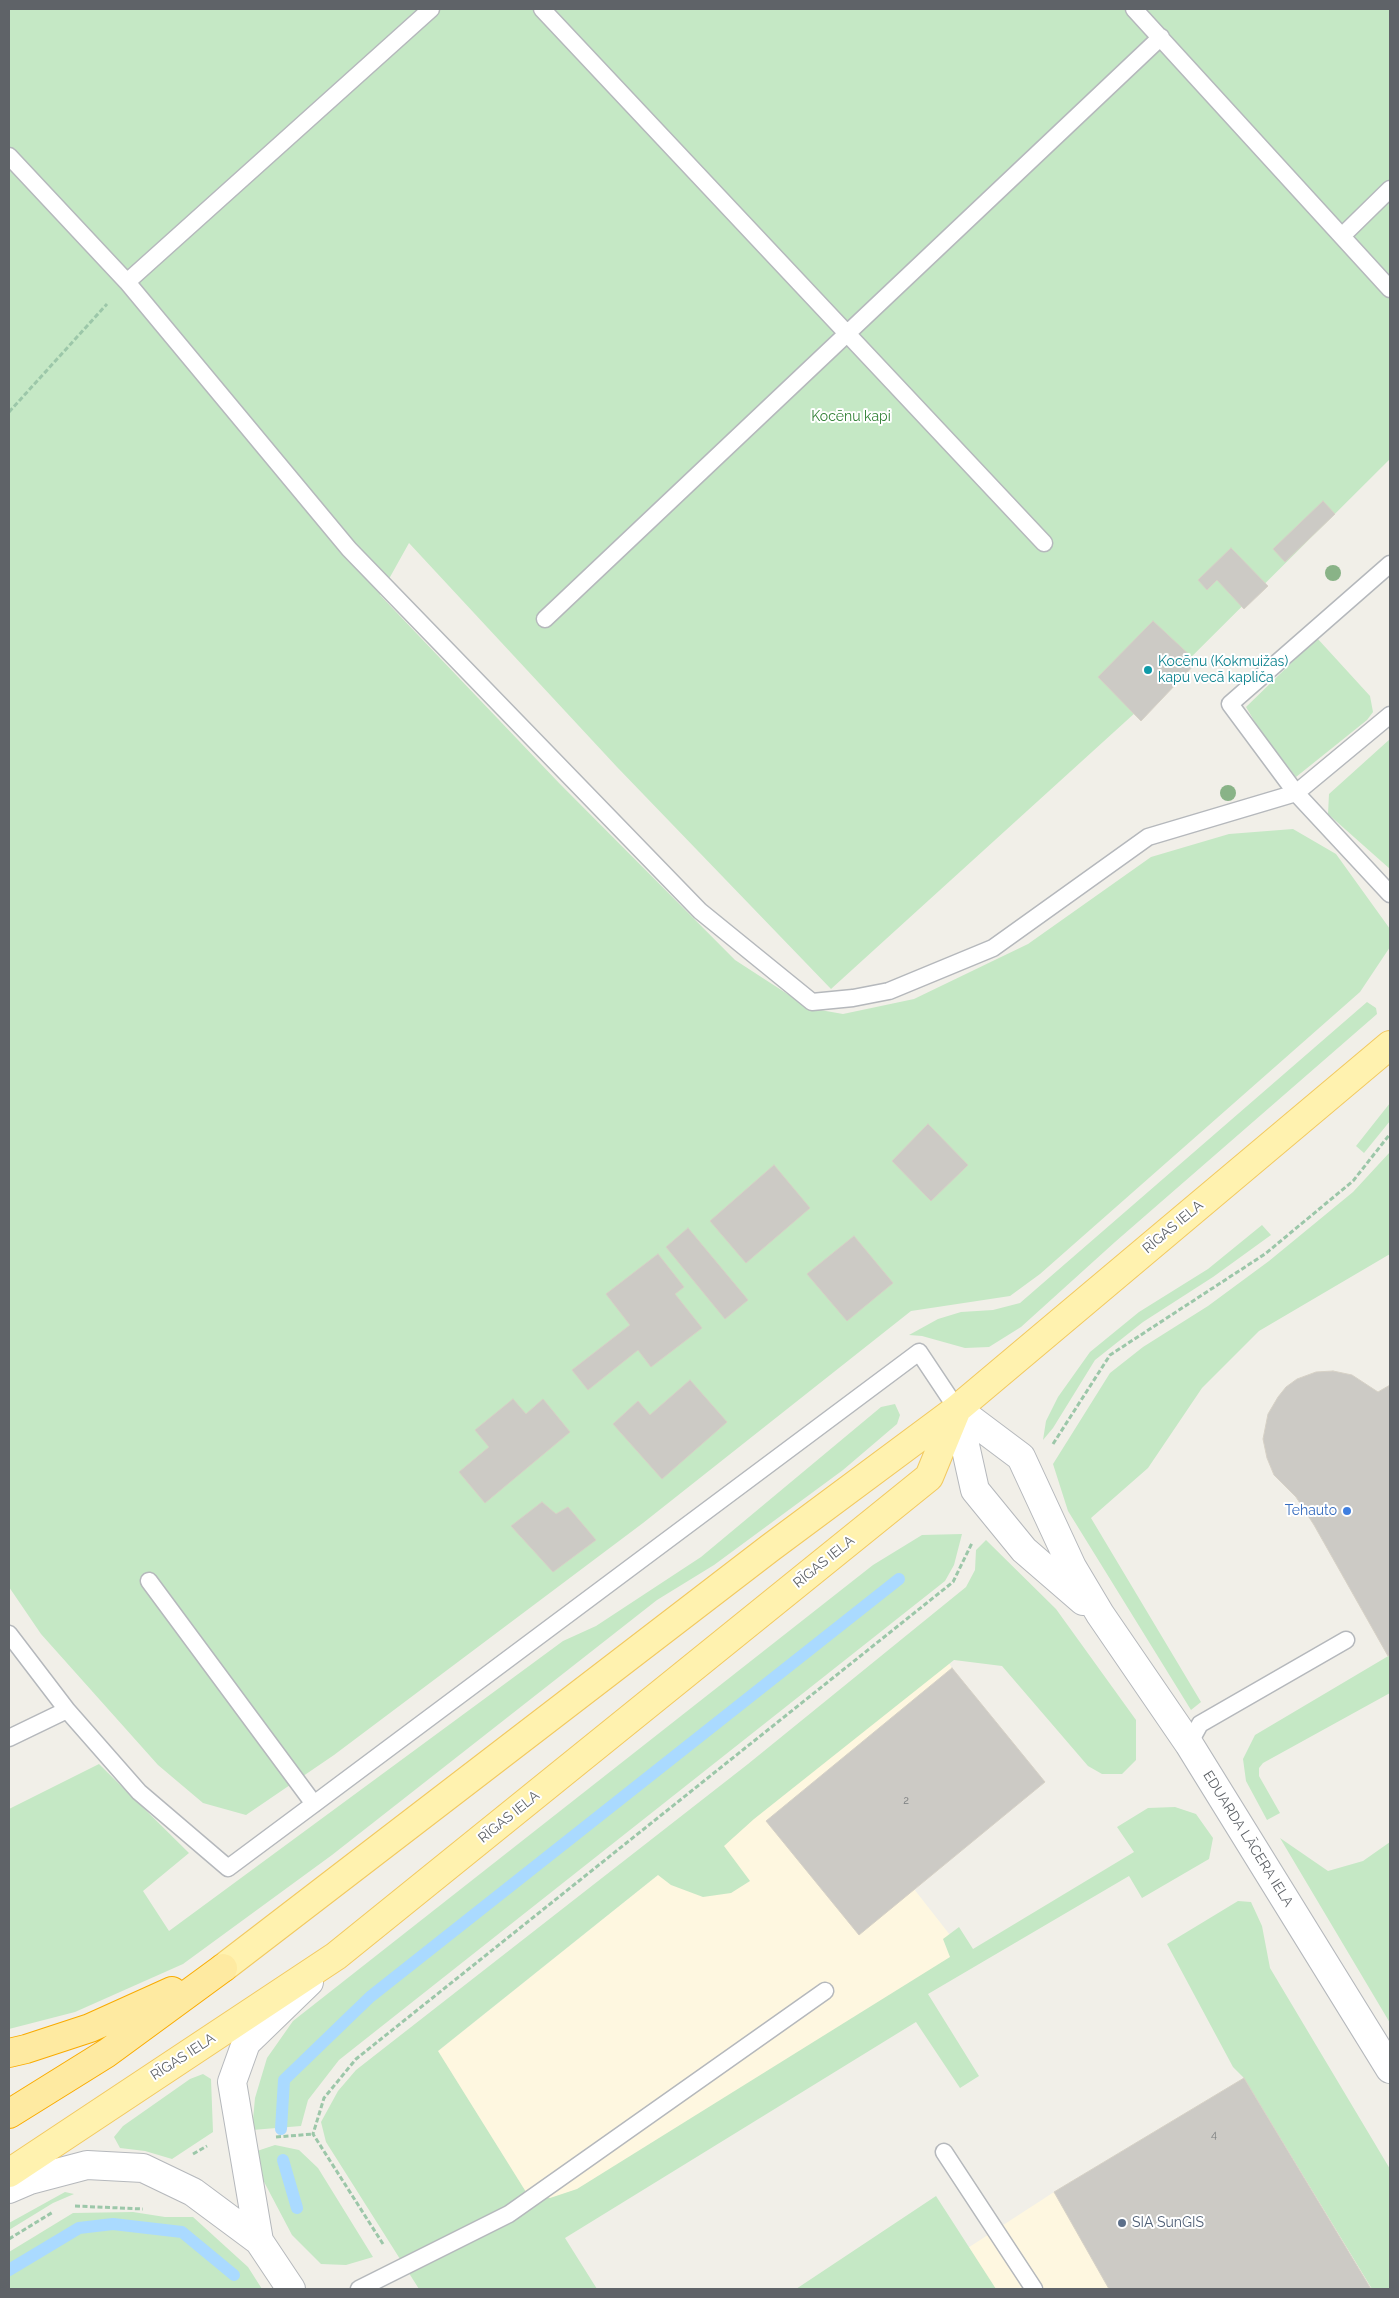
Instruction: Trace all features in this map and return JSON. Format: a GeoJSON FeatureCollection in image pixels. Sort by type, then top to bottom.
{"type":"FeatureCollection","features":[{"type":"Feature","properties":{"kind":"highway"},"geometry":{"type":"LineString","coordinates":[[9,2053],[90,2028],[223,1968]]}},
{"type":"Feature","properties":{"kind":"highway"},"geometry":{"type":"LineString","coordinates":[[9,2114],[107,2053],[223,1968]]}},
{"type":"Feature","properties":{"kind":"main road","name":"RĪGAS IELA"},"geometry":{"type":"LineString","coordinates":[[223,1968],[770,1548],[957,1409],[1390,1045]]}},
{"type":"Feature","properties":{"kind":"main road","name":"RĪGAS IELA"},"geometry":{"type":"LineString","coordinates":[[9,2173],[336,1956],[929,1477],[957,1409]]}},
{"type":"Feature","properties":{"kind":"street","name":"EDUARDA LĀCERA IELA"},"geometry":{"type":"LineString","coordinates":[[957,1409],[975,1490],[1024,1550],[1100,1614]]}},
{"type":"Feature","properties":{"kind":"street","name":"EDUARDA LĀCERA IELA"},"geometry":{"type":"LineString","coordinates":[[957,1409],[1021,1457],[1072,1567],[1100,1614],[1189,1744],[1390,2068]]}},
{"type":"Feature","properties":{"kind":"street"},"geometry":{"type":"LineString","coordinates":[[259,2241],[232,2082],[246,2043],[336,1956]]}},
{"type":"Feature","properties":{"kind":"street"},"geometry":{"type":"LineString","coordinates":[[9,2189],[30,2180],[87,2165],[143,2168],[193,2192],[259,2241],[291,2289]]}},
{"type":"Feature","properties":{"kind":"lane"},"geometry":{"type":"LineString","coordinates":[[127,282],[431,9]]}},
{"type":"Feature","properties":{"kind":"lane"},"geometry":{"type":"LineString","coordinates":[[542,9],[1044,543]]}},
{"type":"Feature","properties":{"kind":"lane"},"geometry":{"type":"LineString","coordinates":[[1134,9],[1390,289]]}},
{"type":"Feature","properties":{"kind":"lane"},"geometry":{"type":"LineString","coordinates":[[545,619],[1161,37]]}},
{"type":"Feature","properties":{"kind":"lane"},"geometry":{"type":"LineString","coordinates":[[9,156],[127,282],[349,549],[700,911],[812,1002],[853,998],[889,991],[994,948],[1148,837],[1296,793],[1390,715]]}},
{"type":"Feature","properties":{"kind":"lane"},"geometry":{"type":"LineString","coordinates":[[1342,236],[1390,189]]}},
{"type":"Feature","properties":{"kind":"lane"},"geometry":{"type":"LineString","coordinates":[[1390,564],[1230,704],[1296,793],[1390,894]]}},
{"type":"Feature","properties":{"kind":"lane"},"geometry":{"type":"LineString","coordinates":[[9,1634],[68,1710],[139,1792],[228,1868],[919,1352],[957,1409]]}},
{"type":"Feature","properties":{"kind":"lane"},"geometry":{"type":"LineString","coordinates":[[149,1581],[314,1804]]}},
{"type":"Feature","properties":{"kind":"lane"},"geometry":{"type":"LineString","coordinates":[[1189,1744],[1200,1724],[1346,1640]]}},
{"type":"Feature","properties":{"kind":"lane"},"geometry":{"type":"LineString","coordinates":[[9,1738],[68,1710]]}},
{"type":"Feature","properties":{"kind":"lane"},"geometry":{"type":"LineString","coordinates":[[359,2289],[509,2214],[825,1991]]}},
{"type":"Feature","properties":{"kind":"lane"},"geometry":{"type":"LineString","coordinates":[[944,2152],[1034,2289]]}},
{"type":"Feature","properties":{"kind":"path"},"geometry":{"type":"LineString","coordinates":[[9,412],[127,282]]}},
{"type":"Feature","properties":{"kind":"path"},"geometry":{"type":"LineString","coordinates":[[1053,1445],[1110,1355],[1265,1254],[1353,1181],[1390,1134]]}},
{"type":"Feature","properties":{"kind":"path"},"geometry":{"type":"LineString","coordinates":[[399,2269],[313,2134],[324,2098],[356,2059],[952,1582],[976,1536]]}},
{"type":"Feature","properties":{"kind":"path"},"geometry":{"type":"LineString","coordinates":[[270,2137],[313,2134]]}},
{"type":"Feature","properties":{"kind":"path"},"geometry":{"type":"LineString","coordinates":[[73,2206],[149,2210]]}},
{"type":"Feature","properties":{"kind":"path"},"geometry":{"type":"LineString","coordinates":[[9,2240],[55,2211]]}},
{"type":"Feature","properties":{"kind":"shaded area"},"geometry":{"type":"Polygon","coordinates":[[[940,1649],[952,1668],[766,1821],[914,1889],[968,1958],[525,2236],[438,2051],[940,1649]]]}},
{"type":"Feature","properties":{"kind":"shaded area"},"geometry":{"type":"Polygon","coordinates":[[[1054,2192],[1109,2289],[829,2289],[957,2255],[1054,2192]]]}},
{"type":"Feature","properties":{"kind":"green space","name":"Kocēnu kapi"},"geometry":{"type":"Polygon","coordinates":[[[9,9],[1390,9],[1390,459],[1136,712],[831,989],[617,767],[409,543],[380,595],[559,783],[735,960],[809,1008],[843,1014],[914,999],[1028,944],[1151,857],[1229,834],[1293,829],[1336,854],[1390,929],[1390,947],[1360,992],[1040,1274],[1010,1296],[911,1311],[643,1523],[334,1755],[246,1815],[203,1803],[158,1765],[41,1634],[9,1587],[9,9]]]}},
{"type":"Feature","properties":{"kind":"green space"},"geometry":{"type":"Polygon","coordinates":[[[1317,638],[1370,696],[1373,712],[1367,720],[1296,777],[1259,729],[1246,707],[1317,638]]]}},
{"type":"Feature","properties":{"kind":"green space"},"geometry":{"type":"Polygon","coordinates":[[[1390,739],[1390,869],[1328,814],[1329,794],[1390,739]]]}},
{"type":"Feature","properties":{"kind":"green space"},"geometry":{"type":"Polygon","coordinates":[[[1367,1002],[1376,1008],[1377,1014],[1115,1242],[1021,1327],[989,1347],[965,1348],[922,1336],[909,1335],[938,1319],[961,1312],[993,1310],[1020,1303],[1367,1002]]]}},
{"type":"Feature","properties":{"kind":"green space"},"geometry":{"type":"Polygon","coordinates":[[[1390,1103],[1390,1121],[1364,1153],[1356,1146],[1390,1103]]]}},
{"type":"Feature","properties":{"kind":"green space"},"geometry":{"type":"Polygon","coordinates":[[[1390,1152],[1390,1254],[1259,1331],[1202,1388],[1148,1468],[1091,1518],[1201,1702],[1191,1710],[1068,1511],[1053,1464],[1110,1373],[1143,1347],[1208,1306],[1269,1261],[1353,1192],[1390,1152]]]}},
{"type":"Feature","properties":{"kind":"green space"},"geometry":{"type":"Polygon","coordinates":[[[1262,1225],[1271,1235],[1213,1277],[1143,1322],[1095,1360],[1053,1428],[1043,1440],[1046,1421],[1058,1397],[1090,1352],[1139,1312],[1208,1269],[1262,1225]]]}},
{"type":"Feature","properties":{"kind":"green space"},"geometry":{"type":"Polygon","coordinates":[[[895,1404],[900,1415],[897,1424],[843,1470],[714,1565],[657,1600],[332,1855],[183,1964],[75,2012],[9,2029],[9,1809],[99,1764],[189,1853],[143,1891],[169,1931],[563,1641],[596,1626],[701,1557],[881,1407],[895,1404]]]}},
{"type":"Feature","properties":{"kind":"green space"},"geometry":{"type":"Polygon","coordinates":[[[962,1534],[954,1565],[945,1581],[339,2060],[308,2100],[301,2126],[252,2130],[255,2098],[267,2058],[293,2021],[873,1565],[922,1535],[962,1534]]]}},
{"type":"Feature","properties":{"kind":"green space"},"geometry":{"type":"Polygon","coordinates":[[[986,1540],[1056,1609],[1136,1720],[1136,1760],[1122,1774],[1102,1774],[1088,1766],[1002,1666],[954,1660],[754,1819],[724,1846],[750,1881],[731,1893],[703,1897],[671,1885],[658,1875],[438,2051],[526,2192],[550,2198],[577,2189],[950,1957],[943,1939],[959,1927],[973,1949],[1134,1852],[1117,1827],[1148,1808],[1175,1807],[1196,1814],[1213,1838],[1209,1859],[1142,1898],[1129,1876],[928,1994],[979,2076],[960,2088],[916,2022],[565,2238],[597,2289],[419,2289],[326,2142],[321,2122],[338,2091],[356,2070],[748,1764],[966,1587],[975,1570],[976,1550],[986,1540]]]}},
{"type":"Feature","properties":{"kind":"green space"},"geometry":{"type":"Polygon","coordinates":[[[1390,1655],[1390,1693],[1263,1763],[1259,1768],[1259,1776],[1280,1813],[1267,1820],[1246,1781],[1243,1759],[1255,1735],[1390,1655]]]}},
{"type":"Feature","properties":{"kind":"green space"},"geometry":{"type":"Polygon","coordinates":[[[1280,1838],[1328,1871],[1363,1861],[1390,1842],[1390,2023],[1280,1838]]]}},
{"type":"Feature","properties":{"kind":"green space"},"geometry":{"type":"Polygon","coordinates":[[[1238,1901],[1251,1902],[1262,1926],[1270,1968],[1390,2169],[1390,2289],[1372,2289],[1244,2078],[1233,2067],[1167,1944],[1238,1901]]]}},
{"type":"Feature","properties":{"kind":"green space"},"geometry":{"type":"Polygon","coordinates":[[[203,2074],[211,2079],[213,2132],[172,2159],[145,2151],[120,2148],[114,2137],[123,2126],[190,2079],[203,2074]]]}},
{"type":"Feature","properties":{"kind":"green space"},"geometry":{"type":"Polygon","coordinates":[[[275,2145],[299,2150],[318,2168],[373,2257],[346,2265],[321,2264],[292,2235],[262,2178],[254,2152],[275,2145]]]}},
{"type":"Feature","properties":{"kind":"green space"},"geometry":{"type":"Polygon","coordinates":[[[65,2192],[74,2194],[53,2203],[9,2230],[9,2223],[65,2192]]]}},
{"type":"Feature","properties":{"kind":"green space"},"geometry":{"type":"Polygon","coordinates":[[[936,2196],[996,2289],[796,2289],[936,2196]]]}},
{"type":"Feature","properties":{"kind":"green space"},"geometry":{"type":"Polygon","coordinates":[[[133,2212],[165,2217],[193,2217],[248,2267],[262,2289],[9,2289],[9,2252],[73,2213],[133,2212]]]}},
{"type":"Feature","properties":{"kind":"building"},"geometry":{"type":"Polygon","coordinates":[[[1323,501],[1335,514],[1285,562],[1273,549],[1323,501]]]}},
{"type":"Feature","properties":{"kind":"building"},"geometry":{"type":"Polygon","coordinates":[[[1231,548],[1268,586],[1244,609],[1217,580],[1207,590],[1198,580],[1231,548]]]}},
{"type":"Feature","properties":{"kind":"building","name":"Kocēnu (Kokmuižas) kapu vecā kapliča"},"geometry":{"type":"Polygon","coordinates":[[[1153,621],[1197,662],[1141,721],[1098,677],[1153,621]]]}},
{"type":"Feature","properties":{"kind":"building"},"geometry":{"type":"Polygon","coordinates":[[[928,1124],[968,1165],[931,1201],[892,1161],[928,1124]]]}},
{"type":"Feature","properties":{"kind":"building"},"geometry":{"type":"Polygon","coordinates":[[[774,1165],[810,1208],[746,1263],[710,1221],[774,1165]]]}},
{"type":"Feature","properties":{"kind":"building"},"geometry":{"type":"Polygon","coordinates":[[[688,1228],[748,1300],[725,1319],[666,1247],[688,1228]]]}},
{"type":"Feature","properties":{"kind":"building"},"geometry":{"type":"Polygon","coordinates":[[[854,1236],[893,1283],[847,1321],[807,1274],[854,1236]]]}},
{"type":"Feature","properties":{"kind":"building"},"geometry":{"type":"Polygon","coordinates":[[[658,1254],[684,1287],[675,1294],[702,1328],[651,1367],[638,1350],[588,1390],[572,1370],[630,1325],[606,1294],[658,1254]]]}},
{"type":"Feature","properties":{"kind":"building","name":"Tehauto"},"geometry":{"type":"Polygon","coordinates":[[[1333,1371],[1352,1375],[1378,1392],[1390,1385],[1390,1655],[1388,1656],[1314,1525],[1296,1497],[1274,1475],[1267,1458],[1263,1439],[1268,1414],[1286,1387],[1297,1379],[1316,1372],[1333,1371]]]}},
{"type":"Feature","properties":{"kind":"building"},"geometry":{"type":"Polygon","coordinates":[[[690,1380],[727,1422],[662,1479],[613,1424],[638,1401],[650,1415],[690,1380]]]}},
{"type":"Feature","properties":{"kind":"building"},"geometry":{"type":"Polygon","coordinates":[[[513,1399],[526,1414],[543,1399],[570,1432],[485,1503],[459,1472],[489,1447],[475,1430],[513,1399]]]}},
{"type":"Feature","properties":{"kind":"building"},"geometry":{"type":"Polygon","coordinates":[[[542,1502],[556,1514],[568,1507],[596,1540],[553,1572],[511,1526],[542,1502]]]}},
{"type":"Feature","properties":{"kind":"building"},"geometry":{"type":"Polygon","coordinates":[[[952,1668],[1045,1782],[859,1935],[766,1821],[952,1668]]]}},
{"type":"Feature","properties":{"kind":"building"},"geometry":{"type":"Polygon","coordinates":[[[1244,2078],[1371,2289],[1109,2289],[1054,2192],[1244,2078]]]}},
{"type":"Feature","properties":{"kind":"waterway"},"geometry":{"type":"LineString","coordinates":[[281,2129],[284,2080],[370,1997],[899,1579]]}},
{"type":"Feature","properties":{"kind":"waterway"},"geometry":{"type":"LineString","coordinates":[[283,2160],[297,2208]]}},
{"type":"Feature","properties":{"kind":"waterway"},"geometry":{"type":"LineString","coordinates":[[9,2270],[79,2228],[113,2224],[182,2232],[234,2275]]}},
{"type":"Feature","properties":{"kind":"place","name":"Kocēnu (Kokmuižas) kapu vecā kapliča"},"geometry":{"type":"Point","coordinates":[1148,670]}},
{"type":"Feature","properties":{"kind":"place","name":"Tehauto"},"geometry":{"type":"Point","coordinates":[1347,1511]}},
{"type":"Feature","properties":{"kind":"place","name":"SIA SunGIS"},"geometry":{"type":"Point","coordinates":[1122,2223]}}]}
